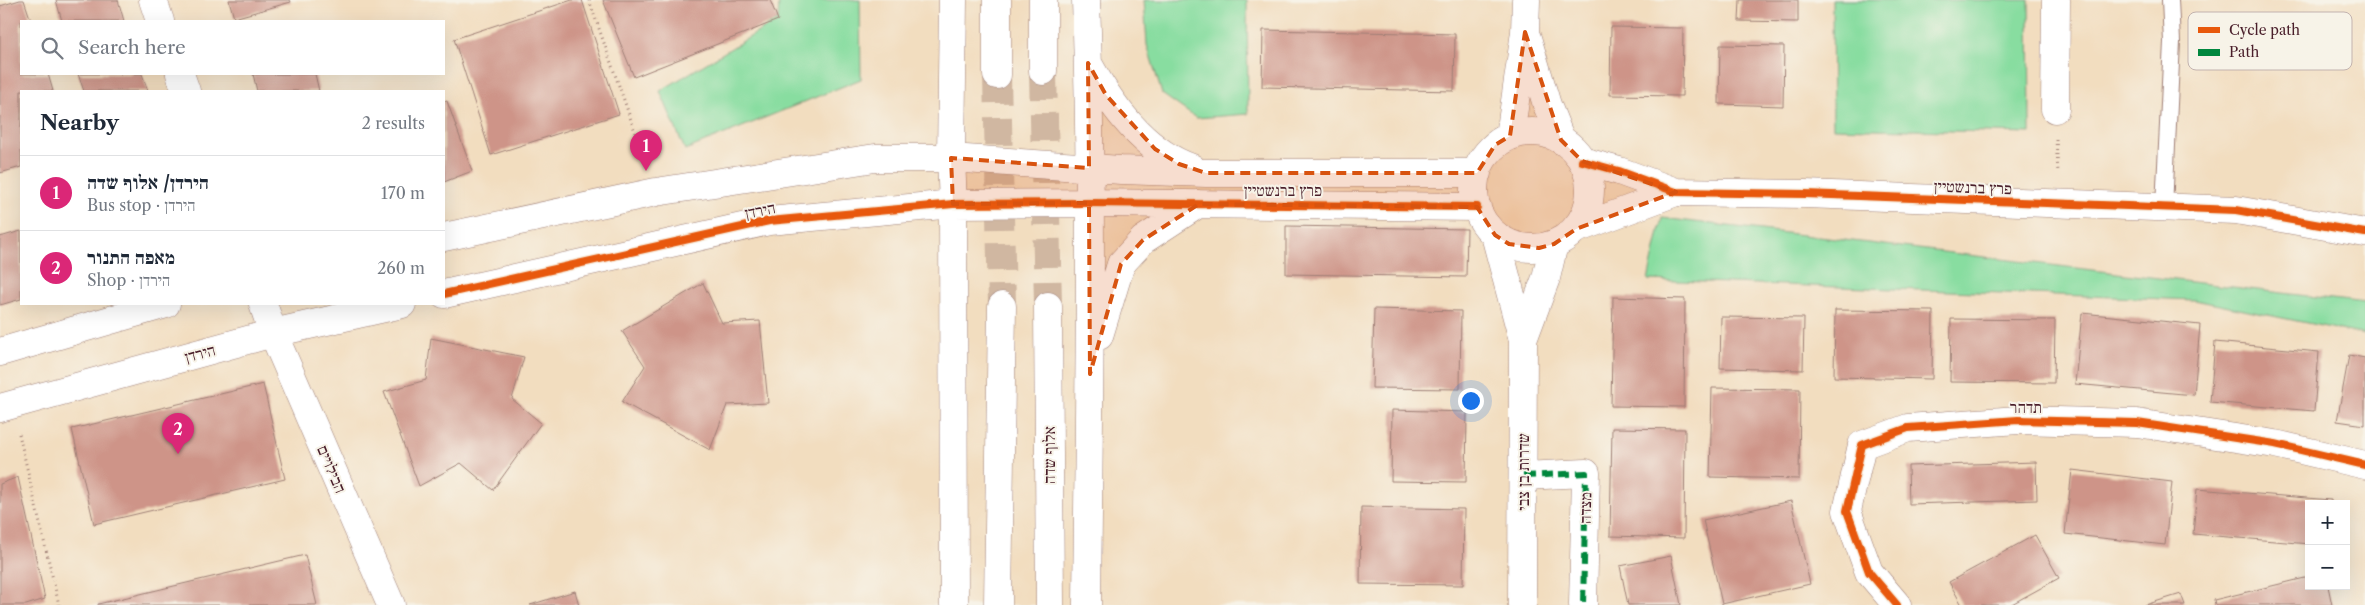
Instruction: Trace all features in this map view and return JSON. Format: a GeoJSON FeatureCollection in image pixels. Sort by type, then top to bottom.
{"type":"FeatureCollection","features":[{"type":"Feature","properties":{"kind":"street"},"geometry":{"type":"LineString","coordinates":[[153,0],[160,20]]}},
{"type":"Feature","properties":{"kind":"street"},"geometry":{"type":"LineString","coordinates":[[953,0],[951,158],[953,204],[954,605]]}},
{"type":"Feature","properties":{"kind":"street"},"geometry":{"type":"LineString","coordinates":[[997,0],[997,74]]}},
{"type":"Feature","properties":{"kind":"street"},"geometry":{"type":"LineString","coordinates":[[1043,0],[1043,71]]}},
{"type":"Feature","properties":{"kind":"street"},"geometry":{"type":"LineString","coordinates":[[1086,0],[1090,374],[1087,605]]}},
{"type":"Feature","properties":{"kind":"street"},"geometry":{"type":"LineString","coordinates":[[1510,136],[1525,32],[1526,0]]}},
{"type":"Feature","properties":{"kind":"street"},"geometry":{"type":"LineString","coordinates":[[2055,108],[2056,0]]}},
{"type":"Feature","properties":{"kind":"street"},"geometry":{"type":"LineString","coordinates":[[1525,32],[1561,140]]}},
{"type":"Feature","properties":{"kind":"street"},"geometry":{"type":"LineString","coordinates":[[1088,63],[1106,95],[1155,149],[1179,164],[1206,172]]}},
{"type":"Feature","properties":{"kind":"street"},"geometry":{"type":"LineString","coordinates":[[180,75],[186,90]]}},
{"type":"Feature","properties":{"kind":"street"},"geometry":{"type":"LineString","coordinates":[[1527,132],[1545,134],[1561,140],[1573,149],[1582,161],[1588,174],[1589,203],[1584,217],[1565,236],[1539,248],[1524,248],[1508,244],[1484,222],[1477,207],[1474,189],[1477,173],[1484,158],[1495,145],[1510,136],[1527,132]]}},
{"type":"Feature","properties":{"kind":"street","name":"הירדן"},"geometry":{"type":"LineString","coordinates":[[445,237],[656,192],[875,158],[951,158],[1089,168]]}},
{"type":"Feature","properties":{"kind":"street","name":"פרץ ברנשטיין"},"geometry":{"type":"LineString","coordinates":[[1582,161],[1619,171],[1676,192],[2236,210],[2365,233]]}},
{"type":"Feature","properties":{"kind":"street","name":"פרץ ברנשטיין"},"geometry":{"type":"LineString","coordinates":[[1089,168],[1206,172],[1477,173]]}},
{"type":"Feature","properties":{"kind":"street","name":"פרץ ברנשטיין"},"geometry":{"type":"LineString","coordinates":[[1565,236],[1676,192]]}},
{"type":"Feature","properties":{"kind":"street","name":"הירדן"},"geometry":{"type":"LineString","coordinates":[[445,294],[769,221],[953,204],[1089,203]]}},
{"type":"Feature","properties":{"kind":"street","name":"פרץ ברנשטיין"},"geometry":{"type":"LineString","coordinates":[[1089,203],[1477,207]]}},
{"type":"Feature","properties":{"kind":"street"},"geometry":{"type":"LineString","coordinates":[[1090,374],[1106,310],[1121,264],[1143,240],[1199,204]]}},
{"type":"Feature","properties":{"kind":"street","name":"שדרות בן צבי"},"geometry":{"type":"LineString","coordinates":[[1496,235],[1523,340],[1522,605]]}},
{"type":"Feature","properties":{"kind":"street","name":"שדרות בן צבי"},"geometry":{"type":"LineString","coordinates":[[1523,340],[1546,278],[1565,236]]}},
{"type":"Feature","properties":{"kind":"street"},"geometry":{"type":"LineString","coordinates":[[0,352],[163,305]]}},
{"type":"Feature","properties":{"kind":"street","name":"הבילויים"},"geometry":{"type":"LineString","coordinates":[[263,305],[273,333],[391,605]]}},
{"type":"Feature","properties":{"kind":"street","name":"הירדן"},"geometry":{"type":"LineString","coordinates":[[6,406],[273,333],[398,305]]}},
{"type":"Feature","properties":{"kind":"street"},"geometry":{"type":"LineString","coordinates":[[998,605],[1002,306]]}},
{"type":"Feature","properties":{"kind":"street","name":"אלוף שדה"},"geometry":{"type":"LineString","coordinates":[[1048,306],[1050,605]]}},
{"type":"Feature","properties":{"kind":"street","name":"תדהר"},"geometry":{"type":"LineString","coordinates":[[1897,605],[1869,572],[1847,511],[1862,445],[1908,428],[2018,420],[2137,423],[2275,444],[2365,465]]}},
{"type":"Feature","properties":{"kind":"street","name":"מצדה"},"geometry":{"type":"LineString","coordinates":[[1523,476],[1586,473],[1583,605]]}},
{"type":"Feature","properties":{"kind":"lane"},"geometry":{"type":"LineString","coordinates":[[2164,207],[2172,42],[2170,0]]}},
{"type":"Feature","properties":{"kind":"path"},"geometry":{"type":"LineString","coordinates":[[589,0],[656,192]]}},
{"type":"Feature","properties":{"kind":"path"},"geometry":{"type":"LineString","coordinates":[[2055,108],[2059,203]]}},
{"type":"Feature","properties":{"kind":"path"},"geometry":{"type":"LineString","coordinates":[[6,406],[59,605]]}},
{"type":"Feature","properties":{"kind":"highlighted area"},"geometry":{"type":"Polygon","coordinates":[[[1525,32],[1561,140],[1582,161],[1676,192],[1576,229],[1554,244],[1539,248],[1509,244],[1495,235],[1477,207],[1199,204],[1143,240],[1121,264],[1090,374],[1089,203],[953,204],[951,158],[1089,168],[1088,63],[1106,95],[1155,149],[1179,164],[1206,173],[1477,173],[1495,145],[1510,136],[1525,32]]]}},
{"type":"Feature","properties":{"kind":"green space"},"geometry":{"type":"Polygon","coordinates":[[[779,0],[860,0],[861,79],[685,150],[660,91],[778,20],[779,0]]]}},
{"type":"Feature","properties":{"kind":"green space"},"geometry":{"type":"Polygon","coordinates":[[[1144,0],[1247,0],[1248,114],[1196,118],[1162,94],[1147,45],[1144,0]]]}},
{"type":"Feature","properties":{"kind":"green space"},"geometry":{"type":"Polygon","coordinates":[[[1832,0],[2029,0],[2030,133],[1833,128],[1832,0]]]}},
{"type":"Feature","properties":{"kind":"green space"},"geometry":{"type":"Polygon","coordinates":[[[1662,218],[2365,303],[2365,335],[2195,300],[1648,280],[1662,218]]]}},
{"type":"Feature","properties":{"kind":"building"},"geometry":{"type":"Polygon","coordinates":[[[24,0],[31,20],[20,20],[20,75],[48,75],[53,90],[20,90],[20,167],[0,173],[0,6],[24,0]]]}},
{"type":"Feature","properties":{"kind":"building"},"geometry":{"type":"Polygon","coordinates":[[[56,0],[118,0],[124,20],[62,20],[56,0]]]}},
{"type":"Feature","properties":{"kind":"building"},"geometry":{"type":"Polygon","coordinates":[[[229,0],[290,0],[291,2],[234,18],[229,0]]]}},
{"type":"Feature","properties":{"kind":"building"},"geometry":{"type":"Polygon","coordinates":[[[572,0],[582,0],[619,114],[491,155],[454,39],[572,0]]]}},
{"type":"Feature","properties":{"kind":"building"},"geometry":{"type":"Polygon","coordinates":[[[603,0],[770,0],[778,20],[634,77],[603,0]]]}},
{"type":"Feature","properties":{"kind":"building"},"geometry":{"type":"Polygon","coordinates":[[[1740,0],[1798,0],[1798,22],[1739,21],[1740,0]]]}},
{"type":"Feature","properties":{"kind":"building"},"geometry":{"type":"Polygon","coordinates":[[[1611,27],[1683,28],[1682,96],[1610,95],[1611,27]]]}},
{"type":"Feature","properties":{"kind":"building"},"geometry":{"type":"Polygon","coordinates":[[[1263,30],[1455,34],[1454,91],[1262,87],[1263,30]]]}},
{"type":"Feature","properties":{"kind":"building"},"geometry":{"type":"Polygon","coordinates":[[[1720,45],[1784,46],[1783,106],[1719,104],[1720,45]]]}},
{"type":"Feature","properties":{"kind":"building"},"geometry":{"type":"Polygon","coordinates":[[[78,75],[142,75],[148,90],[84,90],[78,75]]]}},
{"type":"Feature","properties":{"kind":"building"},"geometry":{"type":"Polygon","coordinates":[[[253,75],[315,75],[319,90],[257,90],[253,75]]]}},
{"type":"Feature","properties":{"kind":"building"},"geometry":{"type":"Polygon","coordinates":[[[447,101],[472,171],[445,182],[445,102],[447,101]]]}},
{"type":"Feature","properties":{"kind":"building"},"geometry":{"type":"Polygon","coordinates":[[[1286,226],[1467,229],[1466,277],[1286,274],[1286,226]]]}},
{"type":"Feature","properties":{"kind":"building"},"geometry":{"type":"Polygon","coordinates":[[[20,231],[20,299],[0,305],[0,237],[20,231]]]}},
{"type":"Feature","properties":{"kind":"building"},"geometry":{"type":"Polygon","coordinates":[[[703,283],[722,323],[760,321],[768,403],[727,405],[710,450],[622,402],[645,366],[622,331],[703,283]]]}},
{"type":"Feature","properties":{"kind":"building"},"geometry":{"type":"Polygon","coordinates":[[[1613,297],[1685,299],[1684,407],[1611,406],[1613,297]]]}},
{"type":"Feature","properties":{"kind":"building"},"geometry":{"type":"Polygon","coordinates":[[[1374,309],[1461,311],[1460,389],[1372,388],[1374,309]]]}},
{"type":"Feature","properties":{"kind":"building"},"geometry":{"type":"Polygon","coordinates":[[[1835,310],[1933,311],[1932,379],[1834,377],[1835,310]]]}},
{"type":"Feature","properties":{"kind":"building"},"geometry":{"type":"Polygon","coordinates":[[[2082,313],[2200,325],[2194,395],[2075,384],[2082,313]]]}},
{"type":"Feature","properties":{"kind":"building"},"geometry":{"type":"Polygon","coordinates":[[[1721,317],[1804,318],[1803,370],[1720,368],[1721,317]]]}},
{"type":"Feature","properties":{"kind":"building"},"geometry":{"type":"Polygon","coordinates":[[[1951,319],[2055,320],[2054,383],[1950,382],[1951,319]]]}},
{"type":"Feature","properties":{"kind":"building"},"geometry":{"type":"Polygon","coordinates":[[[431,338],[524,357],[512,399],[541,423],[493,490],[461,463],[419,486],[384,392],[426,380],[431,338]]]}},
{"type":"Feature","properties":{"kind":"building"},"geometry":{"type":"Polygon","coordinates":[[[2215,342],[2319,352],[2314,411],[2210,402],[2215,342]]]}},
{"type":"Feature","properties":{"kind":"building"},"geometry":{"type":"Polygon","coordinates":[[[2349,355],[2365,358],[2365,425],[2337,421],[2349,355]]]}},
{"type":"Feature","properties":{"kind":"building"},"geometry":{"type":"Polygon","coordinates":[[[263,384],[285,479],[94,524],[72,429],[263,384]]]}},
{"type":"Feature","properties":{"kind":"building"},"geometry":{"type":"Polygon","coordinates":[[[1712,388],[1800,389],[1799,479],[1710,477],[1712,388]]]}},
{"type":"Feature","properties":{"kind":"building"},"geometry":{"type":"Polygon","coordinates":[[[1392,410],[1467,412],[1466,482],[1391,481],[1392,410]]]}},
{"type":"Feature","properties":{"kind":"building"},"geometry":{"type":"Polygon","coordinates":[[[1612,428],[1685,429],[1684,538],[1610,536],[1612,428]]]}},
{"type":"Feature","properties":{"kind":"building"},"geometry":{"type":"Polygon","coordinates":[[[2036,462],[2037,500],[1909,504],[1908,466],[2036,462]]]}},
{"type":"Feature","properties":{"kind":"building"},"geometry":{"type":"Polygon","coordinates":[[[2072,470],[2172,482],[2165,545],[2065,534],[2072,470]]]}},
{"type":"Feature","properties":{"kind":"building"},"geometry":{"type":"Polygon","coordinates":[[[18,477],[45,599],[26,605],[0,605],[0,484],[18,477]]]}},
{"type":"Feature","properties":{"kind":"building"},"geometry":{"type":"Polygon","coordinates":[[[2197,489],[2331,500],[2305,500],[2305,544],[2193,534],[2197,489]]]}},
{"type":"Feature","properties":{"kind":"building"},"geometry":{"type":"Polygon","coordinates":[[[1791,501],[1810,584],[1722,604],[1703,520],[1791,501]]]}},
{"type":"Feature","properties":{"kind":"building"},"geometry":{"type":"Polygon","coordinates":[[[1361,507],[1464,509],[1463,585],[1360,584],[1361,507]]]}},
{"type":"Feature","properties":{"kind":"building"},"geometry":{"type":"Polygon","coordinates":[[[2035,535],[2059,578],[2010,605],[1962,605],[1949,582],[2035,535]]]}},
{"type":"Feature","properties":{"kind":"building"},"geometry":{"type":"Polygon","coordinates":[[[305,555],[317,605],[98,605],[98,604],[305,555]]]}},
{"type":"Feature","properties":{"kind":"building"},"geometry":{"type":"Polygon","coordinates":[[[1671,556],[1681,605],[1628,605],[1620,566],[1671,556]]]}},
{"type":"Feature","properties":{"kind":"building"},"geometry":{"type":"Polygon","coordinates":[[[2305,578],[2305,590],[2329,590],[2332,605],[2215,605],[2214,600],[2305,578]]]}},
{"type":"Feature","properties":{"kind":"building"},"geometry":{"type":"Polygon","coordinates":[[[575,591],[579,605],[530,605],[575,591]]]}},
{"type":"Feature","properties":{"kind":"building"},"geometry":{"type":"Polygon","coordinates":[[[2181,594],[2185,605],[2145,605],[2181,594]]]}},
{"type":"Feature","properties":{"kind":"tunnel"},"geometry":{"type":"LineString","coordinates":[[1043,71],[1048,306]]}},
{"type":"Feature","properties":{"kind":"tunnel"},"geometry":{"type":"LineString","coordinates":[[997,75],[1002,306]]}},
{"type":"Feature","properties":{"kind":"marked path"},"geometry":{"type":"LineString","coordinates":[[1523,476],[1586,473],[1583,605]]}},
{"type":"Feature","properties":{"kind":"cycle path"},"geometry":{"type":"LineString","coordinates":[[1582,161],[1619,171],[1676,192],[1805,194],[2236,210],[2365,233]]}},
{"type":"Feature","properties":{"kind":"cycle path"},"geometry":{"type":"LineString","coordinates":[[445,294],[769,221],[953,204],[1089,203],[1477,207]]}},
{"type":"Feature","properties":{"kind":"cycle path"},"geometry":{"type":"LineString","coordinates":[[1897,605],[1869,572],[1847,511],[1862,445],[1908,428],[2018,420],[2137,423],[2275,444],[2365,465]]}},
{"type":"Feature","properties":{"kind":"place","name":"הירדן/ אלוף שדה"},"geometry":{"type":"Point","coordinates":[646,171]}},
{"type":"Feature","properties":{"kind":"place","name":"מאפה התנור"},"geometry":{"type":"Point","coordinates":[178,454]}}]}
